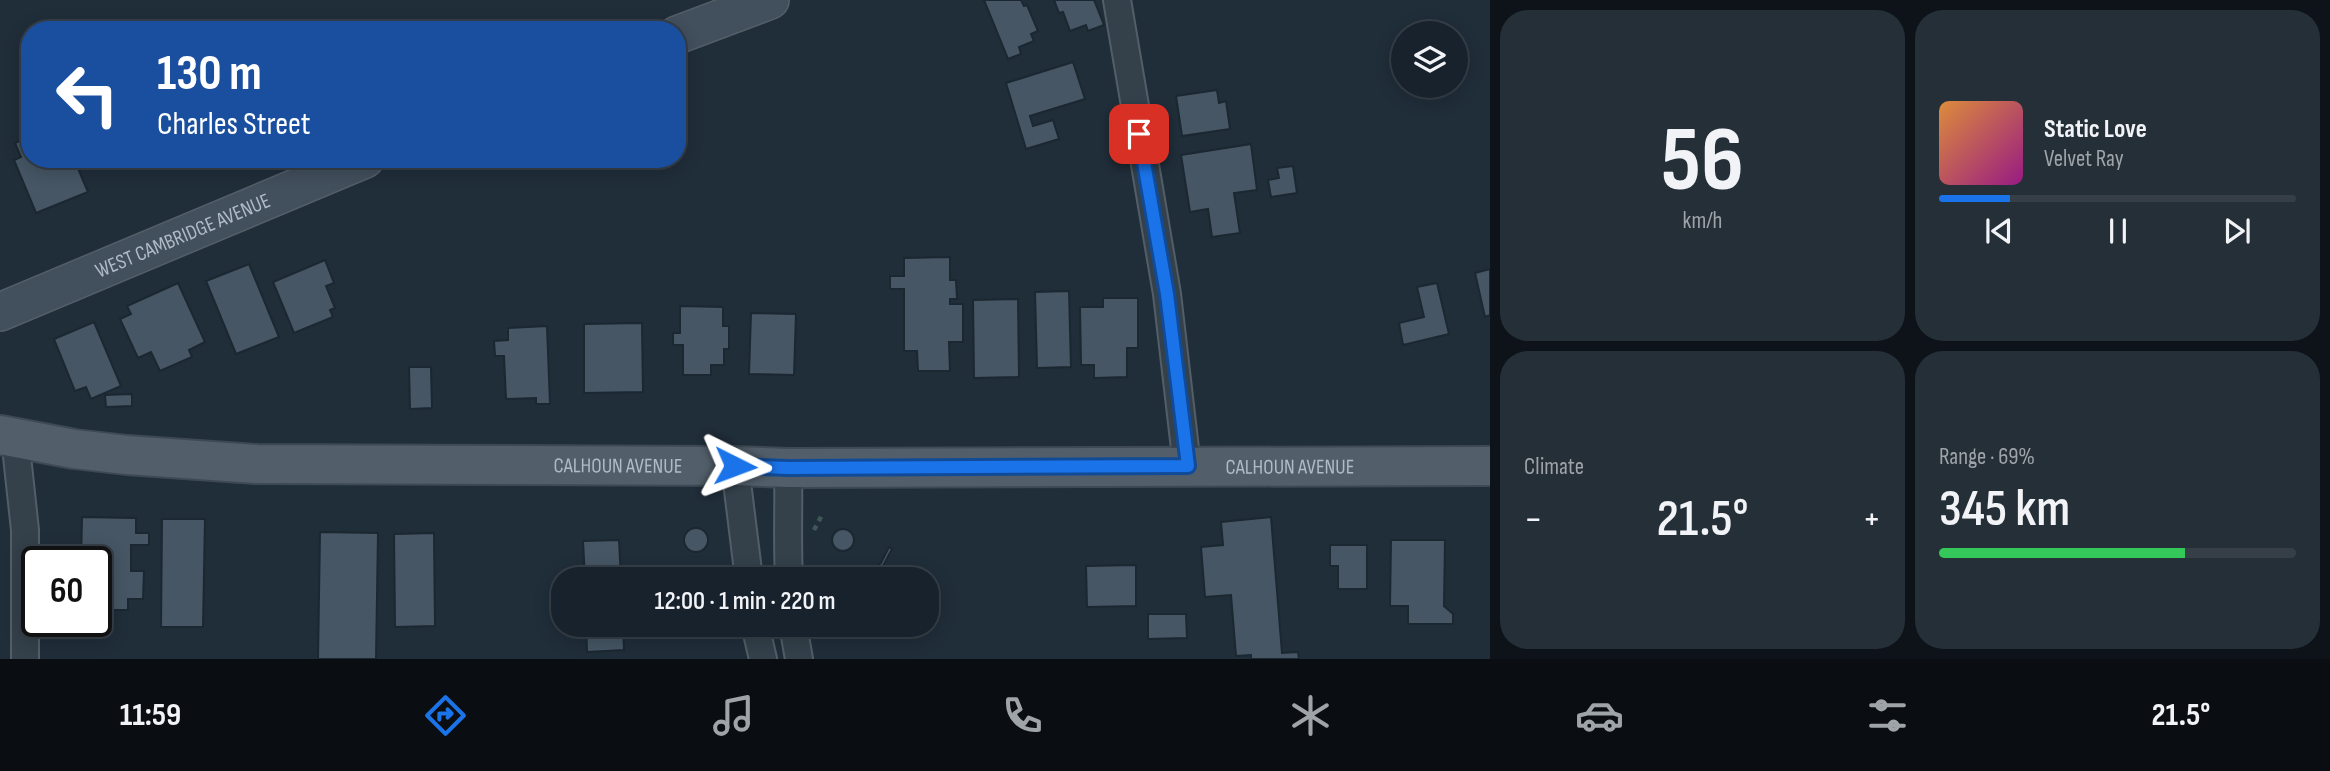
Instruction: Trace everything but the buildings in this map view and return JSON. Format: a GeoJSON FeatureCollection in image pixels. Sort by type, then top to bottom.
{"type":"FeatureCollection","features":[{"type":"Feature","properties":{"kind":"main road"},"geometry":{"type":"LineString","coordinates":[[686,32],[770,0]]}},
{"type":"Feature","properties":{"kind":"main road","name":"WEST CAMBRIDGE AVENUE"},"geometry":{"type":"LineString","coordinates":[[0,313],[344,168]]}},
{"type":"Feature","properties":{"kind":"main road","name":"CALHOUN AVENUE"},"geometry":{"type":"LineString","coordinates":[[8,437],[127,455],[256,464],[788,468],[1490,466]]}},
{"type":"Feature","properties":{"kind":"street"},"geometry":{"type":"LineString","coordinates":[[1117,0],[1167,294],[1188,466]]}},
{"type":"Feature","properties":{"kind":"street"},"geometry":{"type":"LineString","coordinates":[[8,437],[25,530],[25,659]]}},
{"type":"Feature","properties":{"kind":"street"},"geometry":{"type":"LineString","coordinates":[[735,466],[748,567]]}},
{"type":"Feature","properties":{"kind":"street"},"geometry":{"type":"LineString","coordinates":[[788,468],[788,567]]}},
{"type":"Feature","properties":{"kind":"street"},"geometry":{"type":"LineString","coordinates":[[758,637],[763,659]]}},
{"type":"Feature","properties":{"kind":"street"},"geometry":{"type":"LineString","coordinates":[[795,637],[799,659]]}},
{"type":"Feature","properties":{"kind":"route"},"geometry":{"type":"LineString","coordinates":[[735,466],[1188,466],[1167,294],[1139,134]]}}]}
